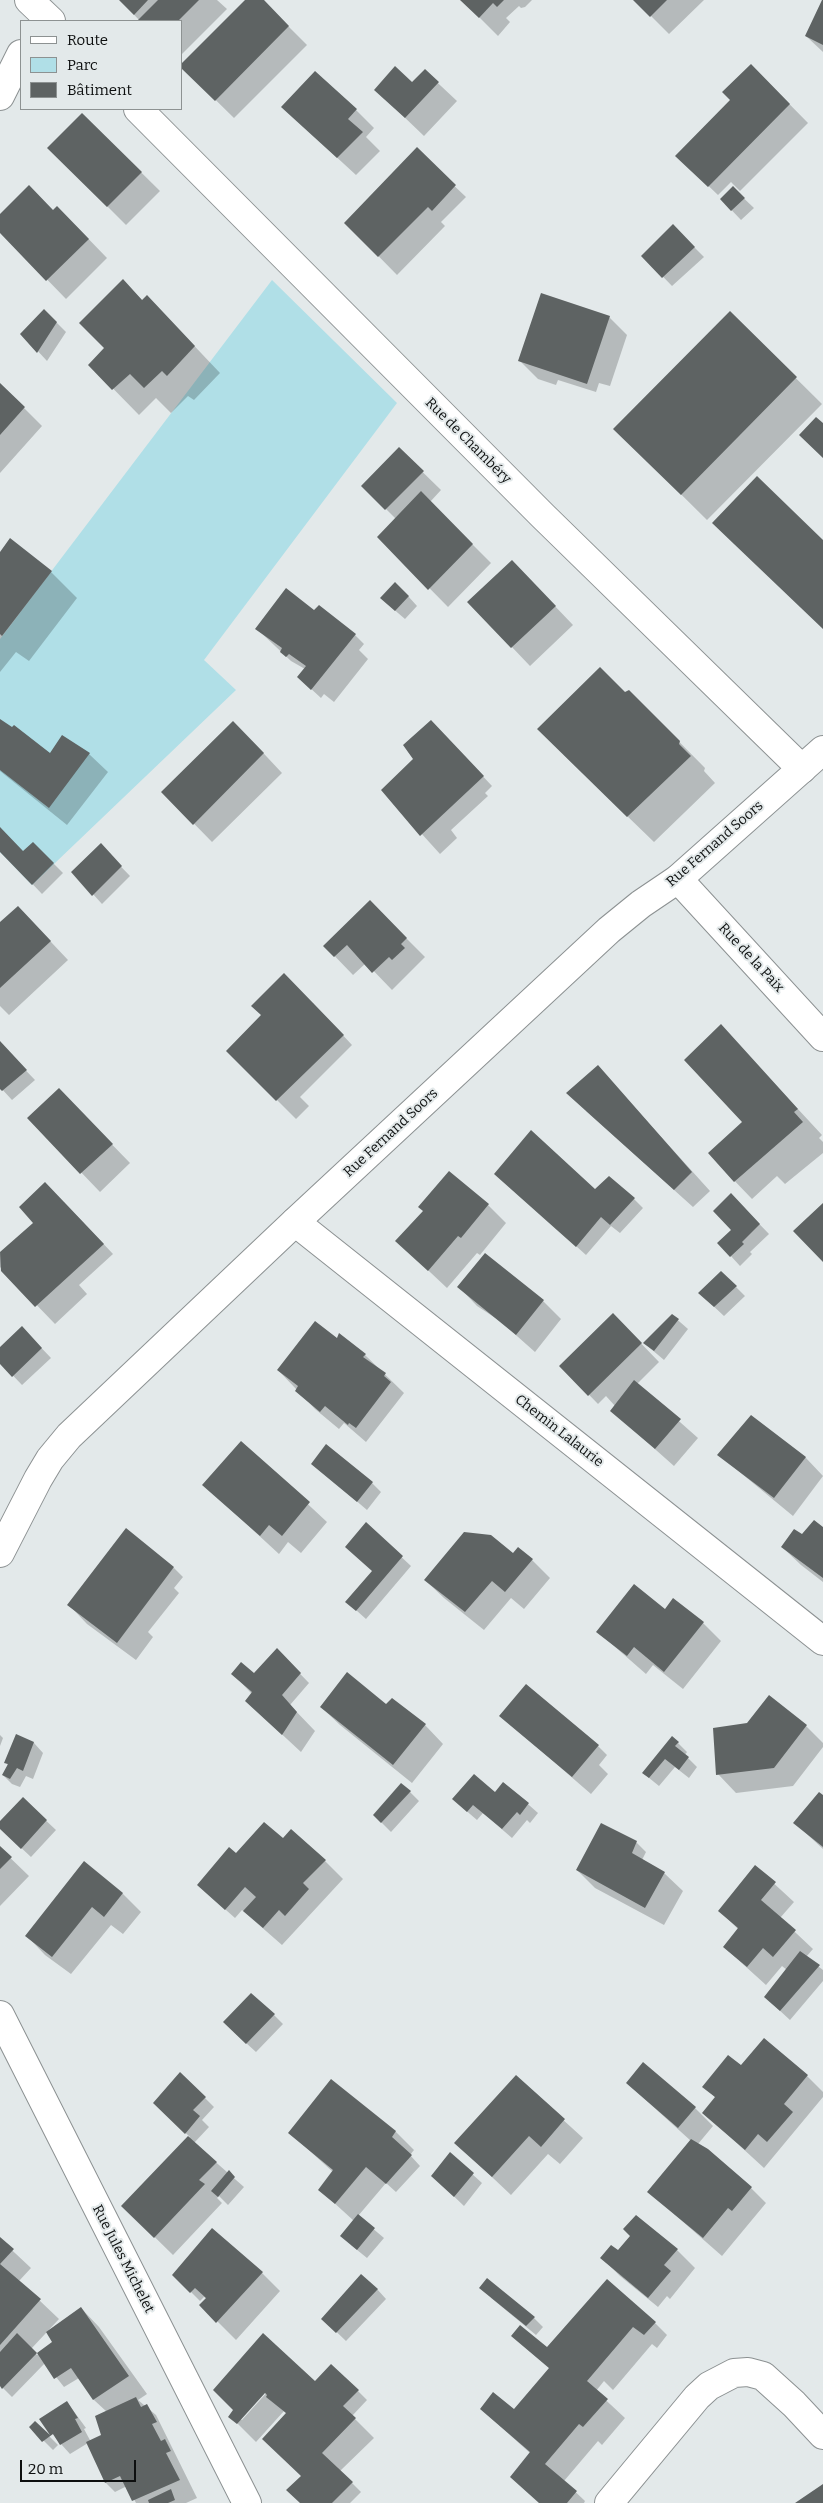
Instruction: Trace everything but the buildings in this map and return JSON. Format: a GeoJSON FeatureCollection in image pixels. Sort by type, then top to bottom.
{"type":"FeatureCollection","features":[{"type":"Feature","properties":{"kind":"street"},"geometry":{"type":"LineString","coordinates":[[0,96],[20,56]]}},
{"type":"Feature","properties":{"kind":"street","name":"Rue de Chambéry"},"geometry":{"type":"LineString","coordinates":[[139,110],[542,516],[802,769]]}},
{"type":"Feature","properties":{"kind":"street","name":"Rue Fernand Soors"},"geometry":{"type":"LineString","coordinates":[[0,1553],[38,1479],[50,1459],[69,1436],[295,1222],[610,930],[641,904],[678,879],[823,750]]}},
{"type":"Feature","properties":{"kind":"street","name":"Rue de la Paix"},"geometry":{"type":"LineString","coordinates":[[678,879],[823,1037]]}},
{"type":"Feature","properties":{"kind":"street","name":"Chemin Lalaurie"},"geometry":{"type":"LineString","coordinates":[[295,1222],[823,1641]]}},
{"type":"Feature","properties":{"kind":"street","name":"Rue Jules Michelet"},"geometry":{"type":"LineString","coordinates":[[0,2015],[247,2503]]}},
{"type":"Feature","properties":{"kind":"street"},"geometry":{"type":"LineString","coordinates":[[610,2503],[696,2397],[708,2386],[734,2373],[748,2372],[763,2376],[794,2404],[823,2435]]}},
{"type":"Feature","properties":{"kind":"green space"},"geometry":{"type":"Polygon","coordinates":[[[272,280],[397,403],[204,660],[236,690],[32,885],[0,852],[0,639],[272,280]]]}}]}
